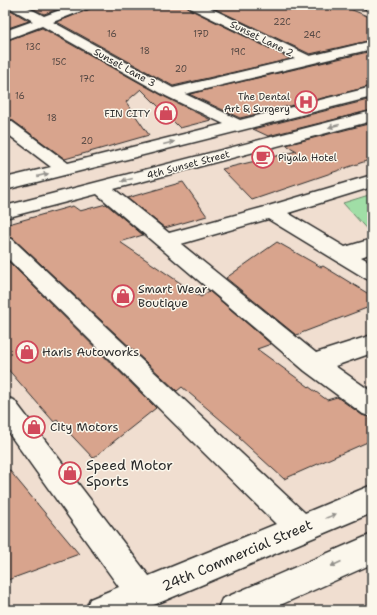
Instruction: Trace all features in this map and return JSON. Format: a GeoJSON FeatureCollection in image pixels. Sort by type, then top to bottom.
{"type":"FeatureCollection","features":[{"type":"Feature","properties":{"kind":"street","name":"Sunset Lane 3"},"geometry":{"type":"LineString","coordinates":[[14,5],[171,93],[238,125]]}},
{"type":"Feature","properties":{"kind":"street"},"geometry":{"type":"LineString","coordinates":[[5,36],[85,5]]}},
{"type":"Feature","properties":{"kind":"street","name":"Sunset Lane 2"},"geometry":{"type":"LineString","coordinates":[[194,5],[308,60]]}},
{"type":"Feature","properties":{"kind":"street"},"geometry":{"type":"LineString","coordinates":[[368,5],[372,7]]}},
{"type":"Feature","properties":{"kind":"street"},"geometry":{"type":"LineString","coordinates":[[171,93],[372,45]]}},
{"type":"Feature","properties":{"kind":"street"},"geometry":{"type":"LineString","coordinates":[[5,184],[66,170],[372,92]]}},
{"type":"Feature","properties":{"kind":"street","name":"4th Sunset Street"},"geometry":{"type":"LineString","coordinates":[[5,212],[372,116]]}},
{"type":"Feature","properties":{"kind":"street"},"geometry":{"type":"LineString","coordinates":[[5,124],[66,170]]}},
{"type":"Feature","properties":{"kind":"street"},"geometry":{"type":"LineString","coordinates":[[166,241],[271,212],[372,181]]}},
{"type":"Feature","properties":{"kind":"street"},"geometry":{"type":"LineString","coordinates":[[100,187],[313,364],[372,406]]}},
{"type":"Feature","properties":{"kind":"street"},"geometry":{"type":"LineString","coordinates":[[271,212],[372,273]]}},
{"type":"Feature","properties":{"kind":"street"},"geometry":{"type":"LineString","coordinates":[[5,244],[300,528]]}},
{"type":"Feature","properties":{"kind":"street"},"geometry":{"type":"LineString","coordinates":[[342,255],[372,246]]}},
{"type":"Feature","properties":{"kind":"street"},"geometry":{"type":"LineString","coordinates":[[313,364],[372,344]]}},
{"type":"Feature","properties":{"kind":"street"},"geometry":{"type":"LineString","coordinates":[[5,408],[143,594]]}},
{"type":"Feature","properties":{"kind":"street","name":"24th Commercial Street"},"geometry":{"type":"LineString","coordinates":[[101,610],[372,499]]}},
{"type":"Feature","properties":{"kind":"street"},"geometry":{"type":"LineString","coordinates":[[233,610],[372,549]]}},
{"type":"Feature","properties":{"kind":"green space"},"geometry":{"type":"Polygon","coordinates":[[[372,194],[372,235],[343,203],[372,194]]]}},
{"type":"Feature","properties":{"kind":"building"},"geometry":{"type":"Polygon","coordinates":[[[5,5],[9,9],[29,21],[5,29],[5,5]]]}},
{"type":"Feature","properties":{"kind":"building"},"geometry":{"type":"Polygon","coordinates":[[[26,5],[70,5],[44,14],[26,5]]]}},
{"type":"Feature","properties":{"kind":"building"},"geometry":{"type":"Polygon","coordinates":[[[92,5],[187,5],[189,9],[291,59],[173,86],[57,22],[90,9],[92,5]]]}},
{"type":"Feature","properties":{"kind":"building"},"geometry":{"type":"Polygon","coordinates":[[[207,5],[340,5],[372,18],[372,40],[310,54],[207,5]]]}},
{"type":"Feature","properties":{"kind":"building"},"geometry":{"type":"Polygon","coordinates":[[[42,28],[165,97],[211,120],[180,128],[141,89],[126,102],[149,135],[65,159],[12,120],[5,117],[5,41],[42,28]]]}},
{"type":"Feature","properties":{"kind":"building"},"geometry":{"type":"Polygon","coordinates":[[[372,51],[372,86],[240,118],[189,94],[372,51]]]}},
{"type":"Feature","properties":{"kind":"building"},"geometry":{"type":"Polygon","coordinates":[[[372,99],[372,110],[268,136],[253,129],[372,99]]]}},
{"type":"Feature","properties":{"kind":"building"},"geometry":{"type":"Polygon","coordinates":[[[372,123],[372,159],[252,200],[222,169],[297,151],[286,145],[372,123]]]}},
{"type":"Feature","properties":{"kind":"building"},"geometry":{"type":"Polygon","coordinates":[[[183,182],[207,216],[165,228],[127,198],[183,182]]]}},
{"type":"Feature","properties":{"kind":"building"},"geometry":{"type":"Polygon","coordinates":[[[106,204],[143,235],[120,242],[201,297],[209,291],[271,344],[257,349],[327,400],[337,397],[362,415],[372,418],[372,440],[284,479],[239,438],[241,437],[182,387],[177,391],[13,238],[5,236],[5,225],[73,206],[80,211],[106,204]]]}},
{"type":"Feature","properties":{"kind":"building"},"geometry":{"type":"Polygon","coordinates":[[[277,242],[321,267],[323,266],[372,296],[372,306],[296,335],[226,278],[277,242]]]}},
{"type":"Feature","properties":{"kind":"building"},"geometry":{"type":"Polygon","coordinates":[[[5,258],[156,408],[93,458],[57,420],[54,422],[5,366],[5,258]]]}},
{"type":"Feature","properties":{"kind":"building"},"geometry":{"type":"Polygon","coordinates":[[[5,465],[79,554],[5,581],[5,465]]]}},
{"type":"Feature","properties":{"kind":"place","name":"The Dental Art & Surgery"},"geometry":{"type":"Point","coordinates":[306,102]}},
{"type":"Feature","properties":{"kind":"place","name":"FIN CITY"},"geometry":{"type":"Point","coordinates":[166,113]}},
{"type":"Feature","properties":{"kind":"place","name":"Piyala Hotel"},"geometry":{"type":"Point","coordinates":[263,157]}},
{"type":"Feature","properties":{"kind":"place","name":"Smart Wear Boutique"},"geometry":{"type":"Point","coordinates":[123,296]}},
{"type":"Feature","properties":{"kind":"place","name":"Haris Autoworks"},"geometry":{"type":"Point","coordinates":[27,352]}},
{"type":"Feature","properties":{"kind":"place","name":"City Motors"},"geometry":{"type":"Point","coordinates":[34,427]}},
{"type":"Feature","properties":{"kind":"place","name":"Speed Motor Sports"},"geometry":{"type":"Point","coordinates":[70,473]}}]}
